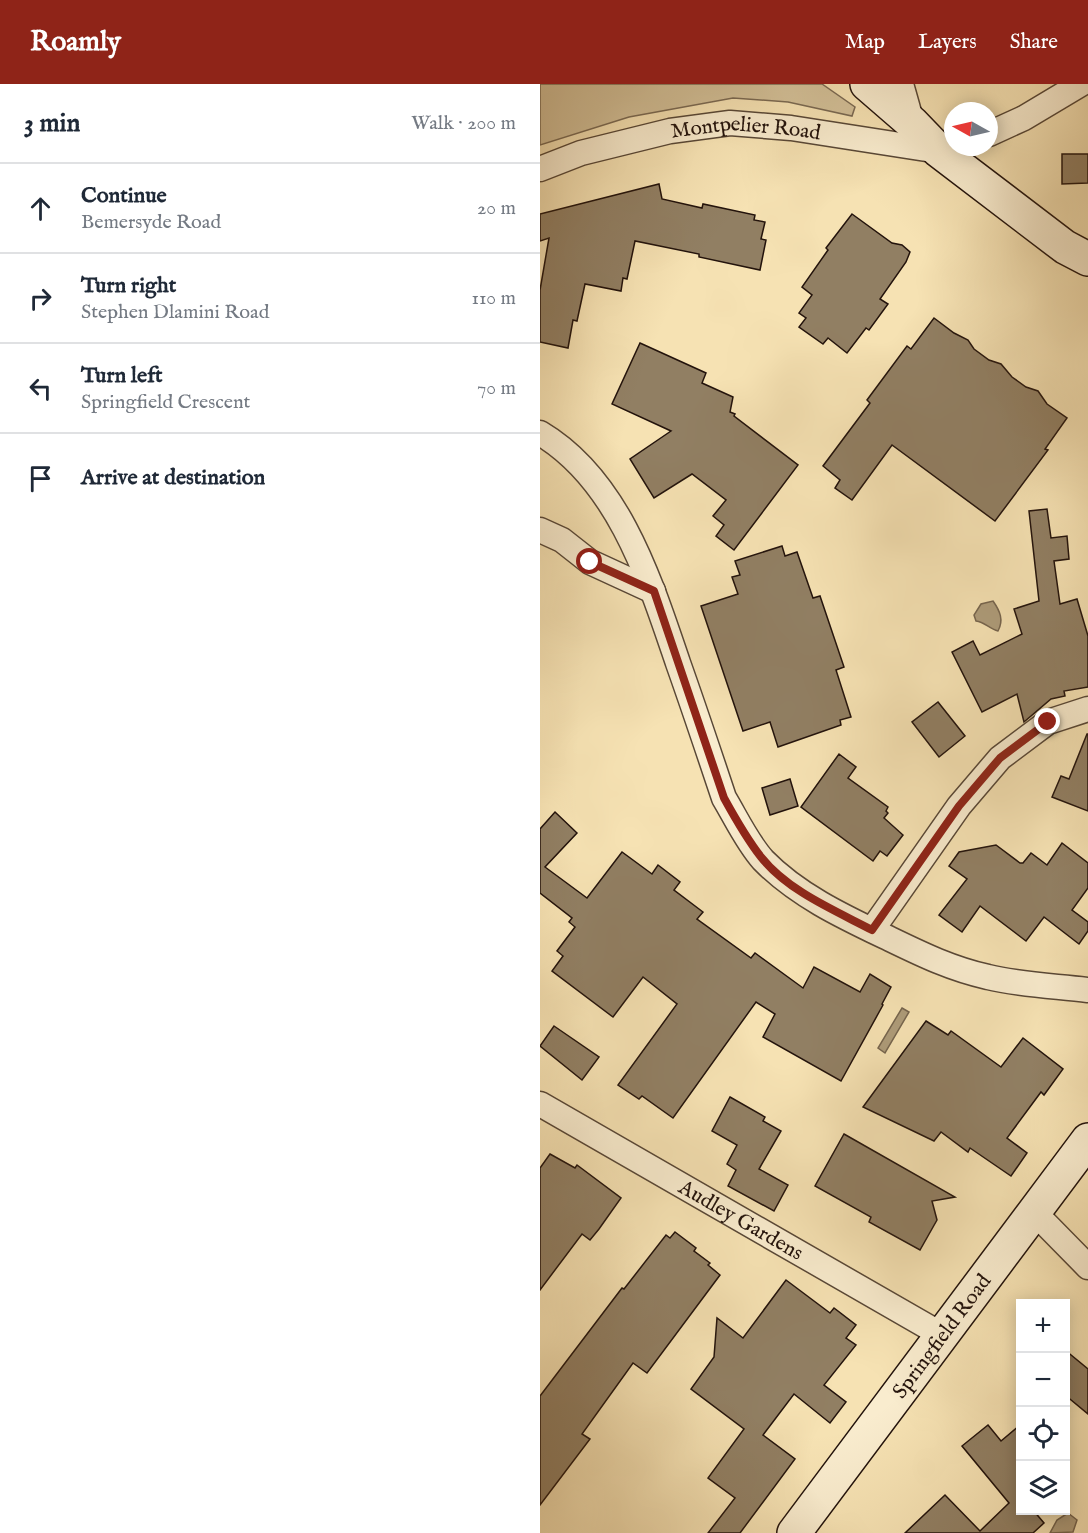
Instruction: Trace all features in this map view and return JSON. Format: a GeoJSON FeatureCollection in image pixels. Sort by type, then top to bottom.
{"type":"FeatureCollection","features":[{"type":"Feature","properties":{"kind":"street"},"geometry":{"type":"LineString","coordinates":[[867,84],[944,147]]}},
{"type":"Feature","properties":{"kind":"street"},"geometry":{"type":"LineString","coordinates":[[900,84],[912,123]]}},
{"type":"Feature","properties":{"kind":"street"},"geometry":{"type":"LineString","coordinates":[[998,130],[1081,84]]}},
{"type":"Feature","properties":{"kind":"street","name":"Montpelier Road"},"geometry":{"type":"LineString","coordinates":[[540,169],[581,153],[659,134],[730,123],[791,128],[944,149]]}},
{"type":"Feature","properties":{"kind":"street"},"geometry":{"type":"LineString","coordinates":[[954,156],[1065,247],[1088,259]]}},
{"type":"Feature","properties":{"kind":"street"},"geometry":{"type":"LineString","coordinates":[[540,432],[572,457],[600,490],[635,546],[654,591],[724,798],[741,829],[762,859],[788,882],[815,900],[950,968],[991,978],[1088,990]]}},
{"type":"Feature","properties":{"kind":"street"},"geometry":{"type":"LineString","coordinates":[[540,530],[562,540],[590,562],[654,591]]}},
{"type":"Feature","properties":{"kind":"street"},"geometry":{"type":"LineString","coordinates":[[872,930],[959,806],[1000,758],[1048,722],[1088,709]]}},
{"type":"Feature","properties":{"kind":"street","name":"Audley Gardens"},"geometry":{"type":"LineString","coordinates":[[540,1104],[942,1335]]}},
{"type":"Feature","properties":{"kind":"street","name":"Springfield Road"},"geometry":{"type":"LineString","coordinates":[[794,1533],[1088,1140]]}},
{"type":"Feature","properties":{"kind":"street"},"geometry":{"type":"LineString","coordinates":[[1034,1212],[1088,1267]]}},
{"type":"Feature","properties":{"kind":"shaded area"},"geometry":{"type":"Polygon","coordinates":[[[540,84],[822,84],[855,107],[852,116],[788,102],[733,98],[629,117],[540,145],[540,84]]]}},
{"type":"Feature","properties":{"kind":"shaded area"},"geometry":{"type":"Polygon","coordinates":[[[993,601],[1000,616],[1001,623],[998,631],[976,621],[974,615],[981,604],[993,601]]]}},
{"type":"Feature","properties":{"kind":"shaded area"},"geometry":{"type":"Polygon","coordinates":[[[902,1008],[909,1012],[885,1053],[878,1048],[902,1008]]]}},
{"type":"Feature","properties":{"kind":"shaded area"},"geometry":{"type":"Polygon","coordinates":[[[1070,1515],[1077,1520],[1073,1532],[1050,1533],[1057,1520],[1070,1515]]]}},
{"type":"Feature","properties":{"kind":"building"},"geometry":{"type":"Polygon","coordinates":[[[1062,154],[1088,154],[1088,183],[1062,184],[1062,154]]]}},
{"type":"Feature","properties":{"kind":"building"},"geometry":{"type":"Polygon","coordinates":[[[659,184],[662,199],[702,208],[703,204],[755,215],[754,220],[765,222],[761,239],[766,240],[760,270],[699,257],[699,254],[635,241],[627,279],[623,278],[621,291],[585,284],[577,321],[573,320],[568,348],[540,342],[540,290],[549,238],[540,241],[540,214],[659,184]]]}},
{"type":"Feature","properties":{"kind":"building"},"geometry":{"type":"Polygon","coordinates":[[[852,214],[892,243],[902,245],[910,252],[906,262],[880,299],[888,304],[869,330],[866,328],[847,353],[828,338],[823,344],[799,327],[806,318],[799,313],[812,295],[802,287],[828,250],[826,248],[852,214]]]}},
{"type":"Feature","properties":{"kind":"building"},"geometry":{"type":"Polygon","coordinates":[[[934,318],[968,340],[974,349],[989,360],[1001,364],[1012,377],[1026,387],[1038,391],[1047,404],[1067,418],[1045,449],[1048,450],[995,521],[892,445],[852,500],[835,488],[840,480],[823,466],[870,403],[867,400],[907,346],[911,349],[934,318]]]}},
{"type":"Feature","properties":{"kind":"building"},"geometry":{"type":"Polygon","coordinates":[[[640,343],[706,373],[702,383],[733,397],[730,412],[735,414],[734,416],[798,465],[734,550],[716,536],[724,525],[713,516],[726,500],[692,474],[654,498],[630,459],[671,431],[612,404],[640,343]]]}},
{"type":"Feature","properties":{"kind":"building"},"geometry":{"type":"Polygon","coordinates":[[[1047,509],[1051,538],[1067,536],[1069,559],[1054,561],[1060,604],[1077,599],[1088,636],[1088,687],[1064,691],[1065,696],[1051,699],[1024,722],[1017,694],[982,712],[952,652],[973,641],[980,655],[1022,634],[1014,609],[1039,601],[1029,511],[1047,509]]]}},
{"type":"Feature","properties":{"kind":"building"},"geometry":{"type":"Polygon","coordinates":[[[782,546],[785,556],[797,552],[813,598],[820,596],[844,667],[836,670],[851,717],[840,720],[841,725],[778,747],[770,722],[743,731],[701,606],[738,594],[732,577],[740,575],[735,561],[782,546]]]}},
{"type":"Feature","properties":{"kind":"building"},"geometry":{"type":"Polygon","coordinates":[[[938,702],[965,736],[939,757],[912,722],[938,702]]]}},
{"type":"Feature","properties":{"kind":"building"},"geometry":{"type":"Polygon","coordinates":[[[1087,734],[1088,811],[1052,797],[1061,776],[1069,779],[1087,734]]]}},
{"type":"Feature","properties":{"kind":"building"},"geometry":{"type":"Polygon","coordinates":[[[839,754],[856,767],[848,778],[888,807],[886,811],[888,813],[884,818],[903,835],[887,856],[880,851],[873,861],[801,807],[839,754]]]}},
{"type":"Feature","properties":{"kind":"building"},"geometry":{"type":"Polygon","coordinates":[[[790,779],[798,806],[770,815],[762,788],[790,779]]]}},
{"type":"Feature","properties":{"kind":"building"},"geometry":{"type":"Polygon","coordinates":[[[555,812],[577,833],[545,867],[587,898],[622,852],[652,874],[658,865],[680,882],[674,890],[703,912],[697,919],[751,958],[755,953],[803,988],[814,967],[860,992],[870,974],[891,987],[841,1081],[763,1037],[775,1014],[756,1002],[673,1118],[642,1096],[639,1099],[618,1085],[677,1004],[643,977],[613,1017],[552,971],[563,956],[557,951],[575,927],[569,922],[572,918],[540,893],[540,829],[555,812]]]}},
{"type":"Feature","properties":{"kind":"building"},"geometry":{"type":"Polygon","coordinates":[[[1062,843],[1088,863],[1088,888],[1072,910],[1088,922],[1088,931],[1079,944],[1044,917],[1026,941],[980,906],[962,932],[939,915],[967,879],[949,866],[959,852],[996,845],[1020,863],[1023,863],[1031,853],[1047,865],[1062,843]]]}},
{"type":"Feature","properties":{"kind":"building"},"geometry":{"type":"Polygon","coordinates":[[[926,1021],[948,1035],[951,1031],[1001,1067],[1023,1038],[1063,1069],[1044,1095],[1041,1092],[1007,1138],[1027,1153],[1011,1176],[970,1148],[968,1152],[941,1132],[934,1141],[863,1107],[926,1021]]]}},
{"type":"Feature","properties":{"kind":"building"},"geometry":{"type":"Polygon","coordinates":[[[554,1026],[599,1057],[582,1080],[540,1046],[554,1026]]]}},
{"type":"Feature","properties":{"kind":"building"},"geometry":{"type":"Polygon","coordinates":[[[730,1097],[765,1117],[763,1121],[781,1131],[759,1169],[788,1185],[774,1211],[728,1186],[736,1170],[727,1164],[737,1145],[712,1131],[730,1097]]]}},
{"type":"Feature","properties":{"kind":"building"},"geometry":{"type":"Polygon","coordinates":[[[844,1134],[955,1197],[932,1201],[937,1220],[920,1250],[869,1222],[871,1217],[815,1186],[844,1134]]]}},
{"type":"Feature","properties":{"kind":"building"},"geometry":{"type":"Polygon","coordinates":[[[550,1154],[575,1168],[577,1165],[621,1198],[590,1240],[582,1234],[540,1290],[540,1168],[550,1154]]]}},
{"type":"Feature","properties":{"kind":"building"},"geometry":{"type":"Polygon","coordinates":[[[675,1232],[696,1248],[694,1251],[710,1263],[708,1265],[720,1275],[647,1373],[633,1363],[582,1434],[590,1439],[540,1505],[540,1396],[622,1288],[624,1289],[666,1235],[670,1238],[675,1232]]]}},
{"type":"Feature","properties":{"kind":"building"},"geometry":{"type":"Polygon","coordinates":[[[786,1280],[830,1313],[834,1308],[856,1325],[846,1338],[856,1345],[824,1385],[846,1402],[830,1423],[794,1394],[763,1435],[795,1459],[740,1533],[708,1533],[735,1498],[708,1478],[744,1429],[691,1389],[714,1357],[717,1318],[743,1338],[786,1280]]]}},
{"type":"Feature","properties":{"kind":"building"},"geometry":{"type":"Polygon","coordinates":[[[1070,1354],[1088,1369],[1088,1414],[1070,1399],[1070,1354]]]}},
{"type":"Feature","properties":{"kind":"building"},"geometry":{"type":"Polygon","coordinates":[[[988,1425],[1001,1441],[1016,1428],[1016,1515],[1037,1515],[1044,1523],[1033,1533],[905,1533],[945,1495],[980,1531],[1009,1503],[962,1446],[988,1425]]]}},
{"type":"Feature","properties":{"kind":"route"},"geometry":{"type":"LineString","coordinates":[[590,562],[654,591],[724,798],[741,829],[762,859],[788,882],[815,900],[872,930],[959,806],[1000,758],[1048,722]]}}]}
